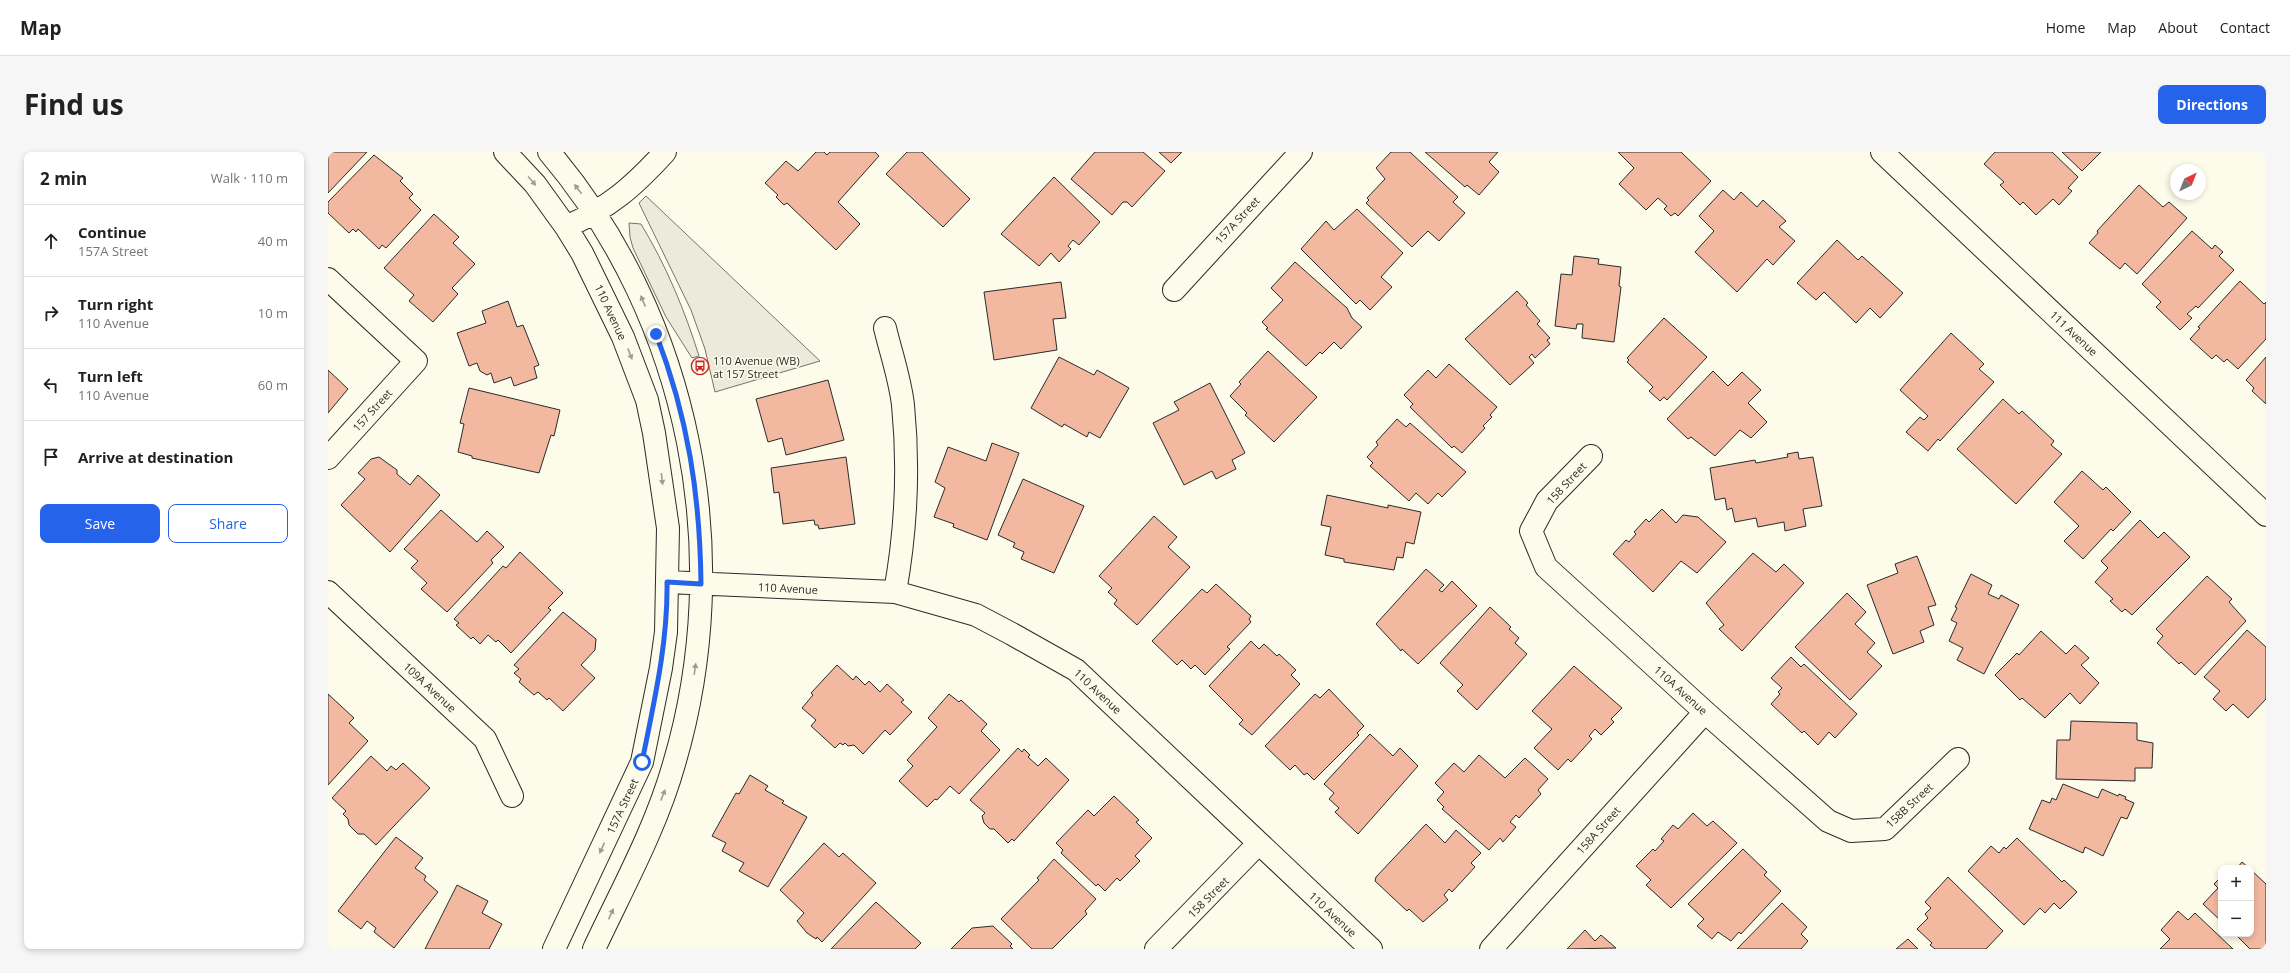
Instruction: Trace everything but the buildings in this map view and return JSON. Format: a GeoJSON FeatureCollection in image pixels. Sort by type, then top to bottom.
{"type":"FeatureCollection","features":[{"type":"Feature","properties":{"kind":"street","name":"110 Avenue"},"geometry":{"type":"LineString","coordinates":[[505,152],[535,184],[566,227],[582,253],[616,320],[647,400],[657,447],[668,528],[667,582],[896,592],[976,615],[1076,670],[1258,844],[1371,949]]}},
{"type":"Feature","properties":{"kind":"street"},"geometry":{"type":"LineString","coordinates":[[549,152],[595,213],[641,296],[674,383],[688,437],[694,471],[700,523],[701,584],[698,642],[692,685],[673,768],[648,835],[594,949]]}},
{"type":"Feature","properties":{"kind":"street"},"geometry":{"type":"LineString","coordinates":[[566,227],[595,213],[634,186],[665,152]]}},
{"type":"Feature","properties":{"kind":"street","name":"157A Street"},"geometry":{"type":"LineString","coordinates":[[1174,290],[1301,152]]}},
{"type":"Feature","properties":{"kind":"street","name":"111 Avenue"},"geometry":{"type":"LineString","coordinates":[[1882,152],[2266,515]]}},
{"type":"Feature","properties":{"kind":"street","name":"157 Street"},"geometry":{"type":"LineString","coordinates":[[328,279],[416,362],[328,458]]}},
{"type":"Feature","properties":{"kind":"street"},"geometry":{"type":"LineString","coordinates":[[885,328],[903,411],[905,476],[903,548],[896,592]]}},
{"type":"Feature","properties":{"kind":"street","name":"158 Street"},"geometry":{"type":"LineString","coordinates":[[1531,531],[1548,501],[1591,456]]}},
{"type":"Feature","properties":{"kind":"street","name":"110A Avenue"},"geometry":{"type":"LineString","coordinates":[[1531,531],[1546,567],[1705,712],[1828,821],[1852,831]]}},
{"type":"Feature","properties":{"kind":"street","name":"157A Street"},"geometry":{"type":"LineString","coordinates":[[554,949],[642,762],[661,668],[666,626],[667,582]]}},
{"type":"Feature","properties":{"kind":"street","name":"109A Avenue"},"geometry":{"type":"LineString","coordinates":[[328,592],[485,739],[512,796]]}},
{"type":"Feature","properties":{"kind":"street","name":"158A Street"},"geometry":{"type":"LineString","coordinates":[[1491,949],[1705,712]]}},
{"type":"Feature","properties":{"kind":"street","name":"158B Street"},"geometry":{"type":"LineString","coordinates":[[1852,831],[1885,829],[1958,759]]}},
{"type":"Feature","properties":{"kind":"street","name":"158 Street"},"geometry":{"type":"LineString","coordinates":[[1156,949],[1258,844]]}},
{"type":"Feature","properties":{"kind":"shaded area"},"geometry":{"type":"Polygon","coordinates":[[[646,196],[820,361],[715,392],[705,349],[691,310],[639,203],[646,196]]]}},
{"type":"Feature","properties":{"kind":"shaded area"},"geometry":{"type":"Polygon","coordinates":[[[629,223],[641,224],[659,256],[688,322],[699,356],[692,358],[666,317],[633,248],[630,237],[629,223]]]}},
{"type":"Feature","properties":{"kind":"place","name":"110 Avenue (WB) at 157 Street"},"geometry":{"type":"Point","coordinates":[700,366]}},
{"type":"Feature","properties":{"kind":"route"},"geometry":{"type":"LineString","coordinates":[[642,762],[661,668],[668,605],[667,582],[701,584],[700,523],[691,453],[674,383],[656,334]]}}]}
